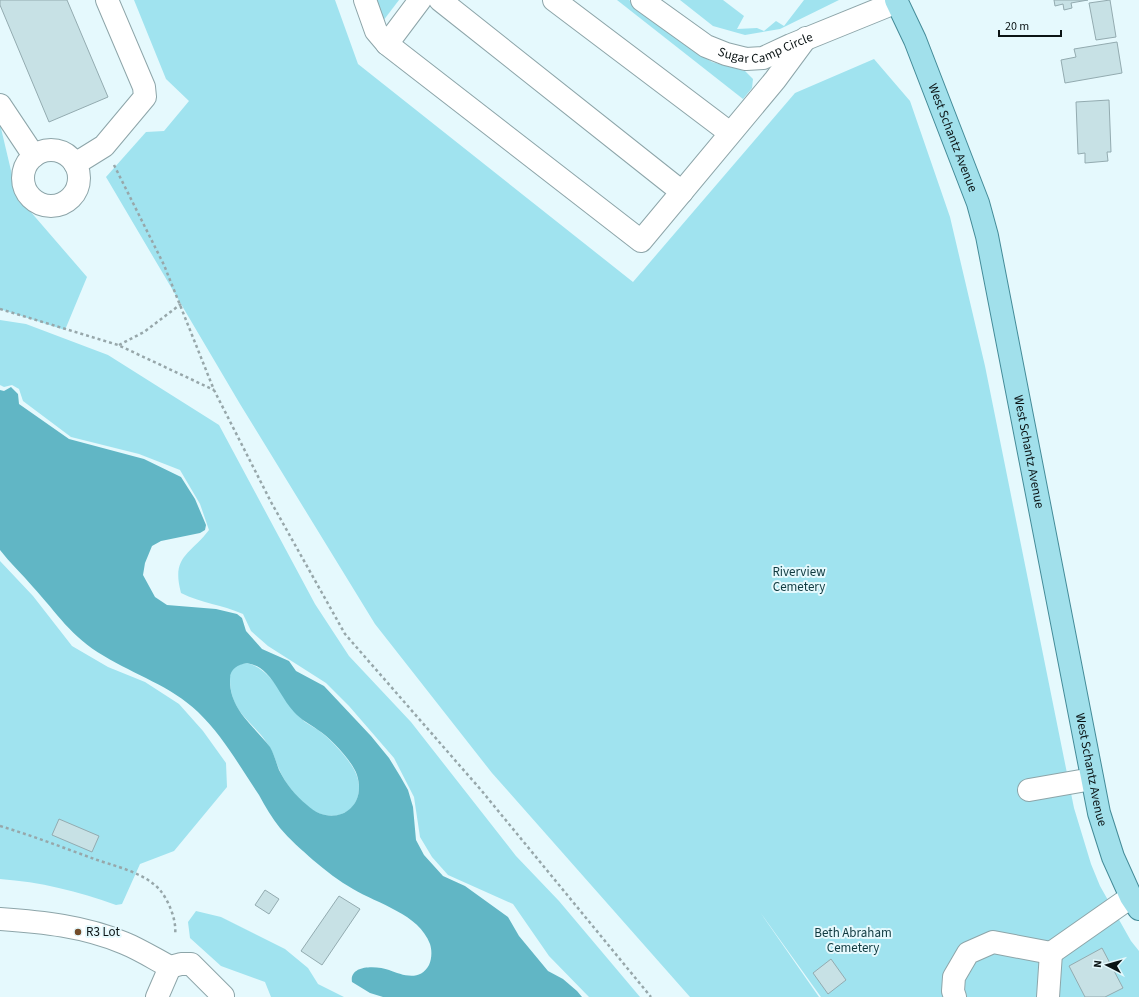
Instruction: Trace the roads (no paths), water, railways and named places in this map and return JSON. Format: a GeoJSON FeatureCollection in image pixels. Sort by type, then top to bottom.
{"type":"FeatureCollection","features":[{"type":"Feature","properties":{"kind":"main road","name":"West Schantz Avenue"},"geometry":{"type":"LineString","coordinates":[[896,1],[915,40],[978,203],[987,236],[1099,813],[1113,857],[1135,903]]}},
{"type":"Feature","properties":{"kind":"street"},"geometry":{"type":"LineString","coordinates":[[75,164],[104,146],[144,97],[144,87],[107,0]]}},
{"type":"Feature","properties":{"kind":"street"},"geometry":{"type":"LineString","coordinates":[[364,0],[376,31],[387,44],[641,241],[806,38]]}},
{"type":"Feature","properties":{"kind":"street"},"geometry":{"type":"LineString","coordinates":[[387,44],[420,0]]}},
{"type":"Feature","properties":{"kind":"street"},"geometry":{"type":"LineString","coordinates":[[440,0],[682,192]]}},
{"type":"Feature","properties":{"kind":"street"},"geometry":{"type":"LineString","coordinates":[[554,0],[730,133]]}},
{"type":"Feature","properties":{"kind":"street","name":"Sugar Camp Circle"},"geometry":{"type":"LineString","coordinates":[[642,0],[706,46],[726,54],[746,58],[763,58],[806,38],[896,1]]}},
{"type":"Feature","properties":{"kind":"street"},"geometry":{"type":"LineString","coordinates":[[0,105],[34,156]]}},
{"type":"Feature","properties":{"kind":"street"},"geometry":{"type":"LineString","coordinates":[[58,151],[72,159],[75,164],[80,176],[79,186],[75,195],[68,202],[59,206],[49,207],[32,199],[26,191],[23,182],[27,163],[41,152],[58,151]]}},
{"type":"Feature","properties":{"kind":"street"},"geometry":{"type":"LineString","coordinates":[[1029,790],[1092,779]]}},
{"type":"Feature","properties":{"kind":"street"},"geometry":{"type":"LineString","coordinates":[[955,997],[953,991],[954,977],[968,953],[993,942],[1051,953],[1135,903]]}},
{"type":"Feature","properties":{"kind":"street"},"geometry":{"type":"LineString","coordinates":[[0,919],[43,922],[77,927],[123,942],[170,967],[181,964],[191,964],[223,996]]}},
{"type":"Feature","properties":{"kind":"street"},"geometry":{"type":"LineString","coordinates":[[1048,997],[1051,953]]}},
{"type":"Feature","properties":{"kind":"street"},"geometry":{"type":"LineString","coordinates":[[157,997],[170,967]]}},
{"type":"Feature","properties":{"kind":"place","name":"R3 Lot"},"geometry":{"type":"Point","coordinates":[78,932]}},
{"type":"Feature","properties":{"kind":"park label","name":"Riverview Cemetery"},"geometry":{"type":"Point","coordinates":[799,580]}},
{"type":"Feature","properties":{"kind":"park label","name":"Beth Abraham Cemetery"},"geometry":{"type":"Point","coordinates":[853,940]}}]}
